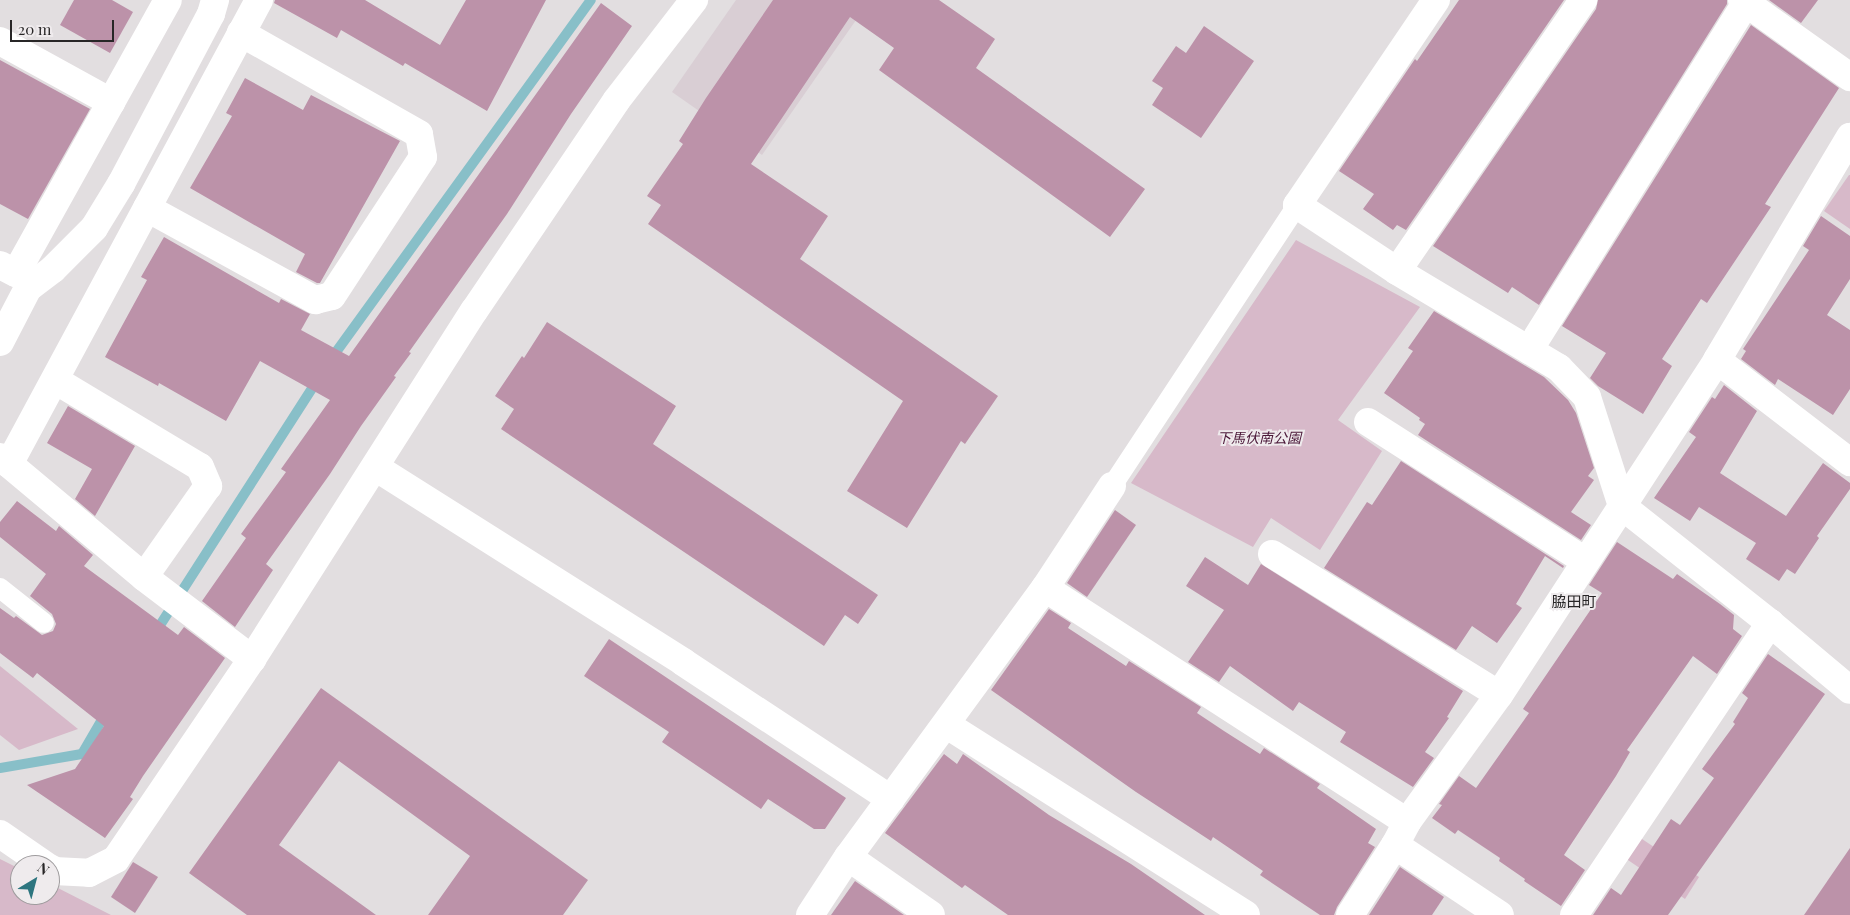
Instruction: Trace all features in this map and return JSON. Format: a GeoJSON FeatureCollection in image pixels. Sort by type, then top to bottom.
{"type":"FeatureCollection","features":[{"type":"Feature","properties":{"kind":"street"},"geometry":{"type":"LineString","coordinates":[[0,265],[16,273],[168,0]]}},
{"type":"Feature","properties":{"kind":"street"},"geometry":{"type":"LineString","coordinates":[[0,342],[28,288],[53,269],[94,228],[121,184],[211,14],[215,0]]}},
{"type":"Feature","properties":{"kind":"street"},"geometry":{"type":"LineString","coordinates":[[252,659],[144,578],[4,460],[55,380],[259,0]]}},
{"type":"Feature","properties":{"kind":"street"},"geometry":{"type":"LineString","coordinates":[[60,871],[89,873],[116,859],[252,659],[474,311],[616,101],[694,0]]}},
{"type":"Feature","properties":{"kind":"street"},"geometry":{"type":"LineString","coordinates":[[1436,0],[1297,205],[1397,271],[1559,368],[1587,397],[1622,506],[1770,623],[1850,690]]}},
{"type":"Feature","properties":{"kind":"street"},"geometry":{"type":"LineString","coordinates":[[1397,271],[1583,0]]}},
{"type":"Feature","properties":{"kind":"street"},"geometry":{"type":"LineString","coordinates":[[1529,350],[1745,1],[1850,77]]}},
{"type":"Feature","properties":{"kind":"street"},"geometry":{"type":"LineString","coordinates":[[147,208],[315,300],[332,296],[423,157],[419,134],[241,33]]}},
{"type":"Feature","properties":{"kind":"street"},"geometry":{"type":"LineString","coordinates":[[0,41],[111,102]]}},
{"type":"Feature","properties":{"kind":"street"},"geometry":{"type":"LineString","coordinates":[[1350,915],[1401,834],[1499,695],[1717,360],[1850,137]]}},
{"type":"Feature","properties":{"kind":"street"},"geometry":{"type":"LineString","coordinates":[[1717,360],[1846,449]]}},
{"type":"Feature","properties":{"kind":"street"},"geometry":{"type":"LineString","coordinates":[[55,380],[200,467],[208,486],[144,578]]}},
{"type":"Feature","properties":{"kind":"street"},"geometry":{"type":"LineString","coordinates":[[1368,422],[1586,561]]}},
{"type":"Feature","properties":{"kind":"street"},"geometry":{"type":"LineString","coordinates":[[375,467],[683,662],[891,799]]}},
{"type":"Feature","properties":{"kind":"street"},"geometry":{"type":"LineString","coordinates":[[810,915],[848,857],[947,725],[1045,588],[1112,486]]}},
{"type":"Feature","properties":{"kind":"street"},"geometry":{"type":"LineString","coordinates":[[1272,554],[1499,695]]}},
{"type":"Feature","properties":{"kind":"street"},"geometry":{"type":"LineString","coordinates":[[1045,588],[1401,834],[1500,915]]}},
{"type":"Feature","properties":{"kind":"street"},"geometry":{"type":"LineString","coordinates":[[1574,915],[1770,623]]}},
{"type":"Feature","properties":{"kind":"street"},"geometry":{"type":"LineString","coordinates":[[947,725],[1246,915]]}},
{"type":"Feature","properties":{"kind":"street"},"geometry":{"type":"LineString","coordinates":[[0,834],[30,855]]}},
{"type":"Feature","properties":{"kind":"street"},"geometry":{"type":"LineString","coordinates":[[848,857],[932,915]]}},
{"type":"Feature","properties":{"kind":"lane"},"geometry":{"type":"LineString","coordinates":[[1112,486],[1297,205]]}},
{"type":"Feature","properties":{"kind":"lane"},"geometry":{"type":"LineString","coordinates":[[0,588],[44,623]]}},
{"type":"Feature","properties":{"kind":"shaded area"},"geometry":{"type":"Polygon","coordinates":[[[736,0],[870,0],[762,155],[672,92],[736,0]]]}},
{"type":"Feature","properties":{"kind":"green space"},"geometry":{"type":"Polygon","coordinates":[[[1850,175],[1850,229],[1824,211],[1850,175]]]}},
{"type":"Feature","properties":{"kind":"green space","name":"下馬伏南公園"},"geometry":{"type":"Polygon","coordinates":[[[1296,240],[1420,307],[1338,420],[1382,451],[1320,550],[1271,518],[1253,547],[1131,483],[1296,240]]]}},
{"type":"Feature","properties":{"kind":"green space"},"geometry":{"type":"Polygon","coordinates":[[[0,666],[78,729],[19,750],[0,735],[0,666]]]}},
{"type":"Feature","properties":{"kind":"green space"},"geometry":{"type":"Polygon","coordinates":[[[1639,837],[1699,877],[1685,899],[1625,858],[1639,837]]]}},
{"type":"Feature","properties":{"kind":"green space"},"geometry":{"type":"Polygon","coordinates":[[[0,859],[10,864],[10,905],[60,905],[60,889],[111,915],[0,915],[0,859]]]}},
{"type":"Feature","properties":{"kind":"building"},"geometry":{"type":"Polygon","coordinates":[[[74,0],[112,0],[133,12],[110,53],[60,25],[74,0]]]}},
{"type":"Feature","properties":{"kind":"building"},"geometry":{"type":"Polygon","coordinates":[[[275,0],[365,0],[440,45],[466,0],[546,0],[487,111],[405,63],[403,66],[341,30],[337,38],[274,3],[275,0]]]}},
{"type":"Feature","properties":{"kind":"building"},"geometry":{"type":"Polygon","coordinates":[[[773,0],[939,0],[995,39],[976,68],[1145,189],[1110,237],[879,70],[894,48],[850,17],[751,164],[828,216],[800,259],[998,396],[965,444],[961,441],[907,528],[847,491],[903,401],[648,224],[661,205],[647,196],[683,144],[679,141],[706,98],[773,0]]]}},
{"type":"Feature","properties":{"kind":"building"},"geometry":{"type":"Polygon","coordinates":[[[1459,0],[1564,0],[1406,230],[1397,225],[1393,230],[1363,209],[1374,194],[1339,171],[1415,59],[1417,61],[1459,0]]]}},
{"type":"Feature","properties":{"kind":"building"},"geometry":{"type":"Polygon","coordinates":[[[1598,0],[1727,0],[1727,4],[1539,305],[1512,287],[1508,293],[1433,246],[1596,9],[1598,0]]]}},
{"type":"Feature","properties":{"kind":"building"},"geometry":{"type":"Polygon","coordinates":[[[1769,0],[1818,0],[1801,23],[1769,0]]]}},
{"type":"Feature","properties":{"kind":"building"},"geometry":{"type":"Polygon","coordinates":[[[601,3],[632,26],[571,114],[507,214],[409,352],[411,353],[394,376],[396,377],[266,564],[273,570],[235,627],[202,601],[246,538],[241,534],[286,472],[281,469],[330,400],[260,361],[226,421],[159,383],[158,386],[105,357],[147,280],[141,277],[164,237],[279,303],[281,299],[310,314],[301,330],[349,356],[601,3]]]}},
{"type":"Feature","properties":{"kind":"building"},"geometry":{"type":"Polygon","coordinates":[[[1751,25],[1839,88],[1765,204],[1771,207],[1707,303],[1701,299],[1662,359],[1672,366],[1643,414],[1598,386],[1590,378],[1606,353],[1562,326],[1751,25]]]}},
{"type":"Feature","properties":{"kind":"building"},"geometry":{"type":"Polygon","coordinates":[[[1204,26],[1254,61],[1201,138],[1152,105],[1163,88],[1152,81],[1176,46],[1186,53],[1204,26]]]}},
{"type":"Feature","properties":{"kind":"building"},"geometry":{"type":"Polygon","coordinates":[[[0,60],[90,109],[28,219],[0,204],[0,60]]]}},
{"type":"Feature","properties":{"kind":"building"},"geometry":{"type":"Polygon","coordinates":[[[245,78],[303,110],[311,95],[400,141],[320,283],[296,272],[305,254],[190,188],[232,116],[226,113],[245,78]]]}},
{"type":"Feature","properties":{"kind":"building"},"geometry":{"type":"Polygon","coordinates":[[[1821,216],[1850,236],[1850,279],[1827,315],[1850,330],[1850,389],[1833,415],[1778,379],[1775,385],[1741,359],[1746,351],[1743,349],[1809,250],[1803,246],[1821,216]]]}},
{"type":"Feature","properties":{"kind":"building"},"geometry":{"type":"Polygon","coordinates":[[[1434,311],[1544,377],[1568,400],[1576,413],[1594,468],[1588,476],[1594,480],[1571,512],[1591,525],[1581,540],[1418,435],[1425,424],[1419,420],[1420,418],[1384,393],[1413,351],[1408,348],[1434,311]]]}},
{"type":"Feature","properties":{"kind":"building"},"geometry":{"type":"Polygon","coordinates":[[[547,322],[676,406],[653,444],[878,595],[858,624],[845,615],[824,646],[501,429],[514,409],[495,396],[522,356],[524,358],[547,322]]]}},
{"type":"Feature","properties":{"kind":"building"},"geometry":{"type":"Polygon","coordinates":[[[1724,385],[1757,411],[1720,473],[1786,516],[1823,463],[1850,483],[1850,489],[1817,536],[1819,538],[1795,574],[1787,569],[1779,581],[1746,559],[1756,543],[1699,507],[1690,521],[1654,498],[1696,437],[1689,432],[1712,397],[1715,399],[1724,385]]]}},
{"type":"Feature","properties":{"kind":"building"},"geometry":{"type":"Polygon","coordinates":[[[68,406],[135,446],[95,516],[75,499],[92,469],[47,443],[68,406]]]}},
{"type":"Feature","properties":{"kind":"building"},"geometry":{"type":"Polygon","coordinates":[[[1401,461],[1564,566],[1563,568],[1545,556],[1516,604],[1522,608],[1497,643],[1472,626],[1456,650],[1324,568],[1367,502],[1372,505],[1401,461]]]}},
{"type":"Feature","properties":{"kind":"building"},"geometry":{"type":"Polygon","coordinates":[[[17,501],[56,531],[59,526],[93,555],[84,566],[178,635],[184,627],[225,658],[143,776],[130,797],[133,799],[105,838],[27,785],[75,769],[104,726],[37,673],[33,678],[0,653],[0,608],[14,618],[16,616],[42,635],[53,631],[56,624],[52,614],[30,596],[46,574],[0,537],[0,522],[17,501]]]}},
{"type":"Feature","properties":{"kind":"building"},"geometry":{"type":"Polygon","coordinates":[[[1115,510],[1136,525],[1087,597],[1067,583],[1115,510]]]}},
{"type":"Feature","properties":{"kind":"building"},"geometry":{"type":"Polygon","coordinates":[[[1617,542],[1673,579],[1677,574],[1720,604],[1734,615],[1733,629],[1742,636],[1717,674],[1693,656],[1627,750],[1630,752],[1616,776],[1564,855],[1585,870],[1561,906],[1524,881],[1525,879],[1499,861],[1500,858],[1458,830],[1455,834],[1432,818],[1442,805],[1439,804],[1459,776],[1476,788],[1529,713],[1523,709],[1602,593],[1589,585],[1617,542]]]}},
{"type":"Feature","properties":{"kind":"building"},"geometry":{"type":"Polygon","coordinates":[[[1205,557],[1248,585],[1261,564],[1463,691],[1447,717],[1449,718],[1425,752],[1434,758],[1413,787],[1340,742],[1346,732],[1299,702],[1293,711],[1230,666],[1219,682],[1188,662],[1224,610],[1186,586],[1205,557]]]}},
{"type":"Feature","properties":{"kind":"building"},"geometry":{"type":"Polygon","coordinates":[[[1049,609],[1071,623],[1068,628],[1126,666],[1129,661],[1201,707],[1197,713],[1224,731],[1260,754],[1264,748],[1320,784],[1317,788],[1376,829],[1368,843],[1375,847],[1337,907],[1334,915],[1320,915],[1260,875],[1263,871],[1213,837],[1211,841],[1136,792],[991,690],[1049,609]]]}},
{"type":"Feature","properties":{"kind":"building"},"geometry":{"type":"Polygon","coordinates":[[[609,639],[846,798],[825,829],[814,829],[768,799],[761,809],[662,742],[669,732],[584,676],[609,639]]]}},
{"type":"Feature","properties":{"kind":"building"},"geometry":{"type":"Polygon","coordinates":[[[1768,654],[1825,694],[1668,915],[1593,915],[1611,888],[1621,895],[1671,819],[1680,825],[1714,778],[1702,769],[1735,724],[1733,722],[1748,698],[1742,693],[1768,654]]]}},
{"type":"Feature","properties":{"kind":"building"},"geometry":{"type":"Polygon","coordinates":[[[321,688],[588,880],[563,915],[428,915],[470,856],[339,761],[279,845],[376,915],[247,915],[189,873],[321,688]]]}},
{"type":"Feature","properties":{"kind":"building"},"geometry":{"type":"Polygon","coordinates":[[[944,754],[957,764],[963,754],[1049,815],[1131,864],[1205,915],[1008,915],[965,885],[962,888],[885,833],[944,754]]]}},
{"type":"Feature","properties":{"kind":"building"},"geometry":{"type":"Polygon","coordinates":[[[1850,848],[1850,915],[1804,915],[1850,848]]]}},
{"type":"Feature","properties":{"kind":"building"},"geometry":{"type":"Polygon","coordinates":[[[133,862],[158,877],[135,913],[111,897],[133,862]]]}},
{"type":"Feature","properties":{"kind":"building"},"geometry":{"type":"Polygon","coordinates":[[[1400,867],[1444,897],[1432,915],[1369,915],[1400,867]]]}},
{"type":"Feature","properties":{"kind":"building"},"geometry":{"type":"Polygon","coordinates":[[[855,881],[904,915],[831,915],[855,881]]]}},
{"type":"Feature","properties":{"kind":"waterway"},"geometry":{"type":"LineString","coordinates":[[331,359],[591,0]]}},
{"type":"Feature","properties":{"kind":"waterway"},"geometry":{"type":"LineString","coordinates":[[155,633],[319,378]]}},
{"type":"Feature","properties":{"kind":"waterway"},"geometry":{"type":"LineString","coordinates":[[0,768],[82,754],[107,711]]}},
{"type":"Feature","properties":{"kind":"district","name":"脇田町"},"geometry":{"type":"Point","coordinates":[1574,602]}}]}
